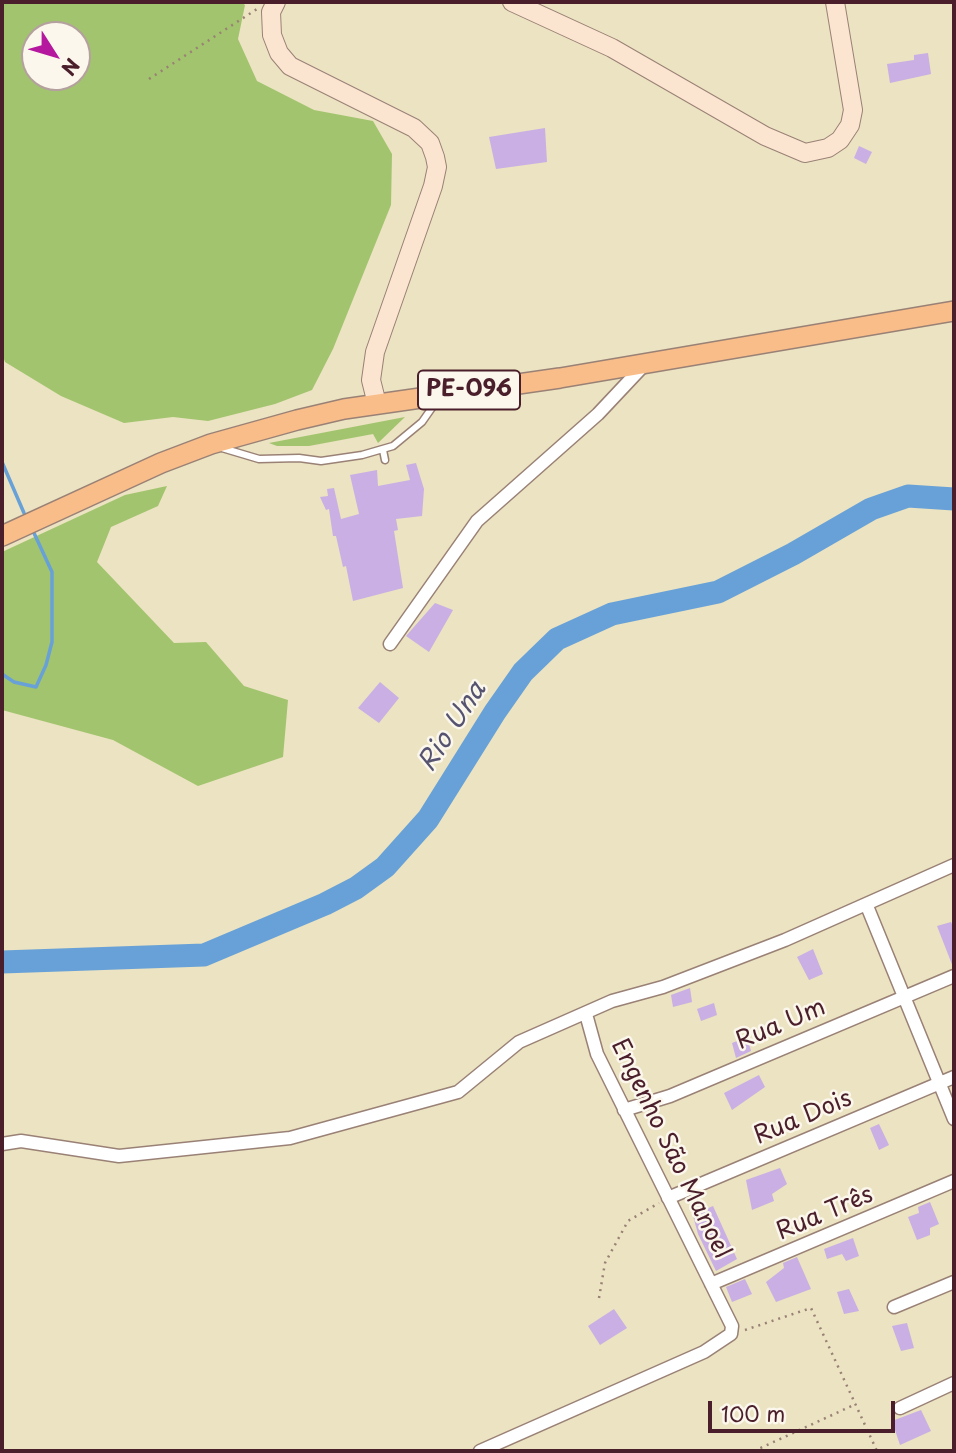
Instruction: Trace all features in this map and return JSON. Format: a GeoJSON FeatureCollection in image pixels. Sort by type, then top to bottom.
{"type":"FeatureCollection","features":[{"type":"Feature","properties":{"kind":"main road","name":"PE-096"},"geometry":{"type":"LineString","coordinates":[[2,536],[95,491],[211,444],[298,420],[377,404],[645,364],[954,311]]}},
{"type":"Feature","properties":{"kind":"street"},"geometry":{"type":"LineString","coordinates":[[276,2],[271,12],[272,36],[279,53],[290,66],[414,128],[430,143],[435,157],[437,167],[433,186],[374,352],[371,380],[377,404]]}},
{"type":"Feature","properties":{"kind":"street"},"geometry":{"type":"LineString","coordinates":[[512,2],[612,48],[765,136],[805,153],[828,148],[839,141],[850,125],[853,110],[835,2]]}},
{"type":"Feature","properties":{"kind":"street"},"geometry":{"type":"LineString","coordinates":[[390,644],[477,521],[598,414],[645,364]]}},
{"type":"Feature","properties":{"kind":"street"},"geometry":{"type":"LineString","coordinates":[[2,1144],[21,1140],[119,1156],[290,1138],[458,1092],[519,1042],[612,1001],[711,969],[867,906],[954,865]]}},
{"type":"Feature","properties":{"kind":"street"},"geometry":{"type":"LineString","coordinates":[[867,906],[954,1119]]}},
{"type":"Feature","properties":{"kind":"street","name":"Rua Um"},"geometry":{"type":"LineString","coordinates":[[624,1110],[670,1096],[954,976]]}},
{"type":"Feature","properties":{"kind":"street","name":"Engenho São Manoel"},"geometry":{"type":"LineString","coordinates":[[586,1014],[597,1054],[732,1326],[731,1334]]}},
{"type":"Feature","properties":{"kind":"street","name":"Rua Dois"},"geometry":{"type":"LineString","coordinates":[[668,1198],[954,1077]]}},
{"type":"Feature","properties":{"kind":"street","name":"Rua Três"},"geometry":{"type":"LineString","coordinates":[[711,1284],[954,1181]]}},
{"type":"Feature","properties":{"kind":"street"},"geometry":{"type":"LineString","coordinates":[[894,1307],[954,1282]]}},
{"type":"Feature","properties":{"kind":"street"},"geometry":{"type":"LineString","coordinates":[[480,1451],[704,1352],[731,1334]]}},
{"type":"Feature","properties":{"kind":"street"},"geometry":{"type":"LineString","coordinates":[[900,1408],[954,1383]]}},
{"type":"Feature","properties":{"kind":"lane"},"geometry":{"type":"LineString","coordinates":[[211,444],[259,459],[299,458],[321,461],[383,450],[393,446],[422,422],[441,394]]}},
{"type":"Feature","properties":{"kind":"lane"},"geometry":{"type":"LineString","coordinates":[[383,450],[386,460]]}},
{"type":"Feature","properties":{"kind":"path"},"geometry":{"type":"LineString","coordinates":[[149,79],[258,9]]}},
{"type":"Feature","properties":{"kind":"path"},"geometry":{"type":"LineString","coordinates":[[599,1298],[605,1263],[628,1221],[668,1198]]}},
{"type":"Feature","properties":{"kind":"path"},"geometry":{"type":"LineString","coordinates":[[731,1334],[811,1308],[877,1451]]}},
{"type":"Feature","properties":{"kind":"path"},"geometry":{"type":"LineString","coordinates":[[754,1451],[856,1404]]}},
{"type":"Feature","properties":{"kind":"green space"},"geometry":{"type":"Polygon","coordinates":[[[2,2],[241,2],[245,5],[238,39],[257,81],[314,110],[373,121],[392,154],[391,205],[333,349],[312,390],[275,404],[208,421],[173,417],[124,423],[61,396],[5,362],[2,353],[2,2]]]}},
{"type":"Feature","properties":{"kind":"green space"},"geometry":{"type":"Polygon","coordinates":[[[405,417],[378,443],[373,434],[309,446],[277,446],[269,443],[405,417]]]}},
{"type":"Feature","properties":{"kind":"green space"},"geometry":{"type":"Polygon","coordinates":[[[167,486],[158,506],[111,527],[97,562],[174,643],[206,642],[244,686],[288,700],[283,757],[198,786],[113,740],[2,710],[2,552],[125,495],[167,486]]]}},
{"type":"Feature","properties":{"kind":"building"},"geometry":{"type":"Polygon","coordinates":[[[928,53],[931,74],[890,83],[887,64],[914,60],[914,55],[928,53]]]}},
{"type":"Feature","properties":{"kind":"building"},"geometry":{"type":"Polygon","coordinates":[[[545,128],[547,162],[496,169],[489,137],[545,128]]]}},
{"type":"Feature","properties":{"kind":"building"},"geometry":{"type":"Polygon","coordinates":[[[859,146],[872,152],[866,164],[854,158],[859,146]]]}},
{"type":"Feature","properties":{"kind":"building"},"geometry":{"type":"Polygon","coordinates":[[[416,463],[424,489],[422,516],[396,519],[398,530],[394,531],[403,588],[353,601],[346,566],[343,567],[336,536],[333,536],[329,509],[326,510],[320,497],[328,496],[327,489],[334,488],[341,519],[359,514],[350,475],[377,470],[378,486],[410,480],[406,465],[416,463]]]}},
{"type":"Feature","properties":{"kind":"building"},"geometry":{"type":"Polygon","coordinates":[[[435,603],[453,610],[429,652],[406,636],[435,603]]]}},
{"type":"Feature","properties":{"kind":"building"},"geometry":{"type":"Polygon","coordinates":[[[380,682],[399,698],[379,723],[358,708],[380,682]]]}},
{"type":"Feature","properties":{"kind":"building"},"geometry":{"type":"Polygon","coordinates":[[[951,922],[954,929],[953,967],[937,926],[951,922]]]}},
{"type":"Feature","properties":{"kind":"building"},"geometry":{"type":"Polygon","coordinates":[[[813,949],[823,974],[809,980],[797,957],[813,949]]]}},
{"type":"Feature","properties":{"kind":"building"},"geometry":{"type":"Polygon","coordinates":[[[690,988],[692,1002],[673,1007],[671,995],[690,988]]]}},
{"type":"Feature","properties":{"kind":"building"},"geometry":{"type":"Polygon","coordinates":[[[714,1003],[717,1015],[701,1021],[697,1009],[714,1003]]]}},
{"type":"Feature","properties":{"kind":"building"},"geometry":{"type":"Polygon","coordinates":[[[747,1037],[751,1051],[736,1058],[732,1043],[747,1037]]]}},
{"type":"Feature","properties":{"kind":"building"},"geometry":{"type":"Polygon","coordinates":[[[759,1075],[765,1087],[732,1110],[724,1093],[759,1075]]]}},
{"type":"Feature","properties":{"kind":"building"},"geometry":{"type":"Polygon","coordinates":[[[879,1124],[889,1145],[879,1150],[870,1128],[879,1124]]]}},
{"type":"Feature","properties":{"kind":"building"},"geometry":{"type":"Polygon","coordinates":[[[780,1168],[787,1184],[772,1194],[774,1201],[752,1210],[746,1180],[780,1168]]]}},
{"type":"Feature","properties":{"kind":"building"},"geometry":{"type":"Polygon","coordinates":[[[699,1202],[704,1210],[713,1206],[737,1259],[716,1271],[698,1234],[690,1205],[699,1202]]]}},
{"type":"Feature","properties":{"kind":"building"},"geometry":{"type":"Polygon","coordinates":[[[930,1202],[939,1224],[930,1228],[930,1235],[917,1240],[908,1217],[919,1213],[918,1207],[930,1202]]]}},
{"type":"Feature","properties":{"kind":"building"},"geometry":{"type":"Polygon","coordinates":[[[853,1238],[859,1256],[846,1261],[842,1254],[827,1259],[824,1249],[853,1238]]]}},
{"type":"Feature","properties":{"kind":"building"},"geometry":{"type":"Polygon","coordinates":[[[797,1257],[811,1289],[776,1302],[766,1282],[784,1268],[783,1263],[797,1257]]]}},
{"type":"Feature","properties":{"kind":"building"},"geometry":{"type":"Polygon","coordinates":[[[745,1279],[752,1294],[732,1302],[726,1287],[745,1279]]]}},
{"type":"Feature","properties":{"kind":"building"},"geometry":{"type":"Polygon","coordinates":[[[849,1289],[859,1311],[844,1314],[837,1292],[849,1289]]]}},
{"type":"Feature","properties":{"kind":"building"},"geometry":{"type":"Polygon","coordinates":[[[614,1309],[627,1328],[600,1345],[588,1326],[614,1309]]]}},
{"type":"Feature","properties":{"kind":"building"},"geometry":{"type":"Polygon","coordinates":[[[907,1323],[914,1348],[901,1351],[892,1326],[907,1323]]]}},
{"type":"Feature","properties":{"kind":"building"},"geometry":{"type":"Polygon","coordinates":[[[921,1410],[931,1431],[900,1445],[892,1421],[921,1410]]]}},
{"type":"Feature","properties":{"kind":"waterway"},"geometry":{"type":"LineString","coordinates":[[2,462],[24,513]]}},
{"type":"Feature","properties":{"kind":"waterway","name":"Rio Una"},"geometry":{"type":"LineString","coordinates":[[2,962],[204,955],[325,904],[356,888],[385,867],[428,819],[523,672],[557,639],[612,614],[718,592],[793,554],[871,509],[908,496],[954,499]]}},
{"type":"Feature","properties":{"kind":"waterway"},"geometry":{"type":"LineString","coordinates":[[2,674],[14,682],[36,687],[52,642],[52,572],[34,533]]}}]}
